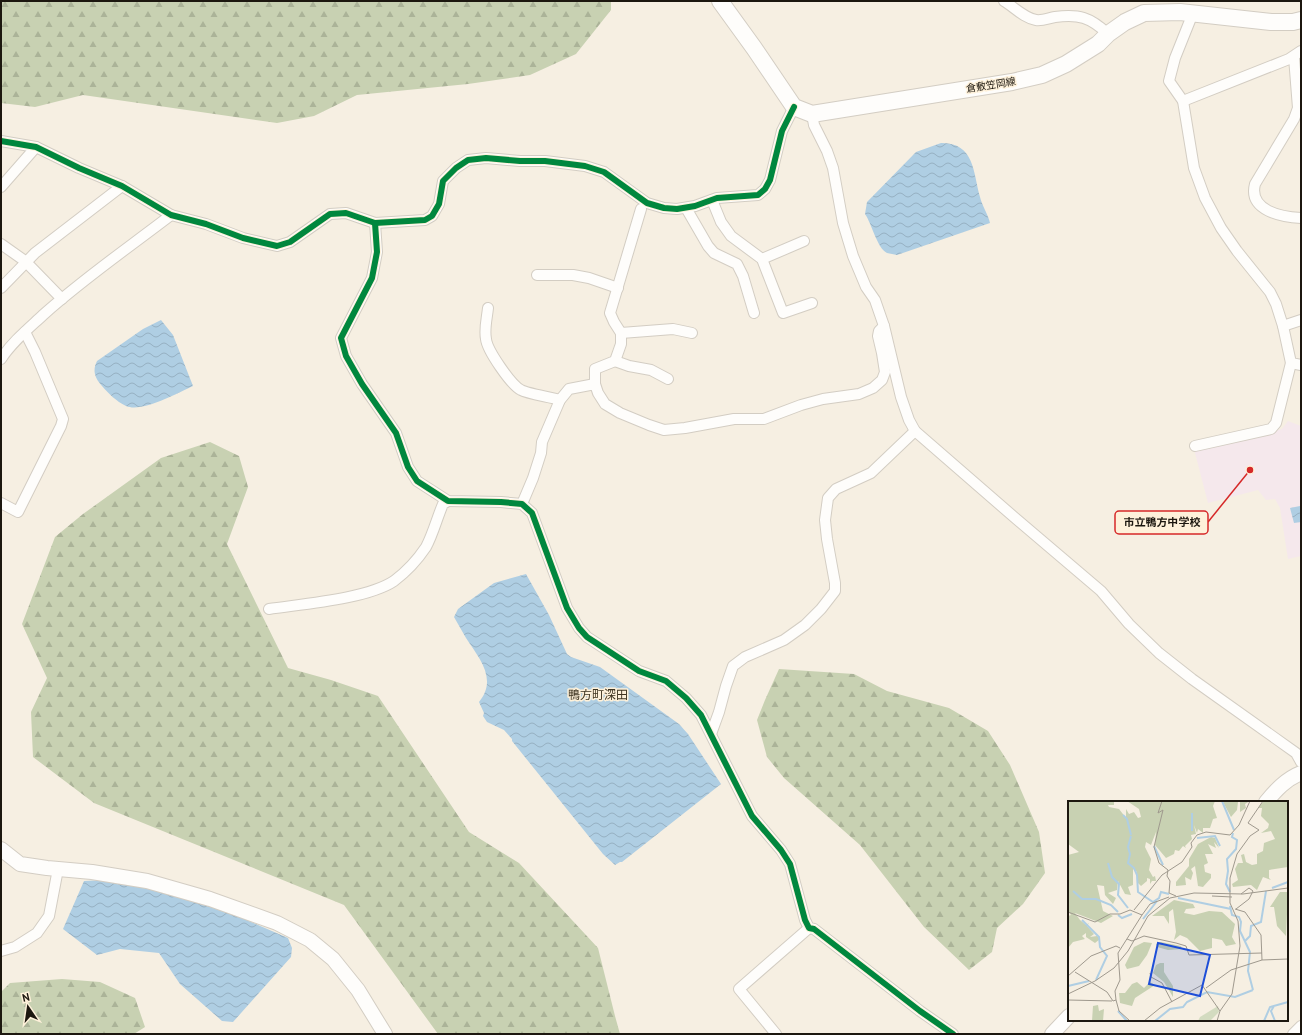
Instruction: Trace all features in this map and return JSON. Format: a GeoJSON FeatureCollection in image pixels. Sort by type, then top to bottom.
{"type":"FeatureCollection","features":[{"type":"Feature","properties":{"kind":"main road"},"geometry":{"type":"LineString","coordinates":[[720,1],[794,107],[812,114]]}},
{"type":"Feature","properties":{"kind":"main road","name":"倉敷笠岡線"},"geometry":{"type":"LineString","coordinates":[[812,114],[1012,82],[1042,75],[1066,64],[1098,44],[1108,34],[1125,22],[1144,13],[1180,12],[1271,22],[1293,22],[1301,20]]}},
{"type":"Feature","properties":{"kind":"street"},"geometry":{"type":"LineString","coordinates":[[1004,1],[1022,14],[1036,20],[1067,16],[1088,18],[1100,26],[1108,34]]}},
{"type":"Feature","properties":{"kind":"street"},"geometry":{"type":"LineString","coordinates":[[1194,13],[1175,58],[1169,81],[1183,101],[1194,168],[1205,198],[1221,228],[1237,251],[1270,292],[1276,304],[1283,326],[1291,363],[1276,423],[1271,429],[1195,446]]}},
{"type":"Feature","properties":{"kind":"street"},"geometry":{"type":"LineString","coordinates":[[1183,101],[1242,79],[1297,54],[1298,108],[1294,119],[1274,149],[1253,190],[1254,196],[1260,205],[1271,213],[1283,217],[1301,218]]}},
{"type":"Feature","properties":{"kind":"street"},"geometry":{"type":"LineString","coordinates":[[1,141],[36,147],[79,168],[122,186],[171,215],[206,224],[242,238],[277,246],[290,242],[330,214],[346,213],[375,223],[425,220],[432,216],[439,204],[443,181],[456,168],[468,160],[486,158],[520,161],[545,161],[585,166],[604,172],[647,203],[664,208],[686,208],[717,198],[758,195],[766,189],[770,180],[782,131],[794,107]]}},
{"type":"Feature","properties":{"kind":"street"},"geometry":{"type":"LineString","coordinates":[[812,114],[814,125],[827,151],[833,168],[843,223],[853,256],[866,287],[875,300],[884,326],[901,397],[909,420],[915,430],[1101,591],[1129,624],[1159,653],[1192,679],[1296,752],[1301,758]]}},
{"type":"Feature","properties":{"kind":"street"},"geometry":{"type":"LineString","coordinates":[[1,188],[36,147]]}},
{"type":"Feature","properties":{"kind":"street"},"geometry":{"type":"LineString","coordinates":[[1,288],[25,261],[69,225],[122,186]]}},
{"type":"Feature","properties":{"kind":"street"},"geometry":{"type":"LineString","coordinates":[[712,200],[721,222],[731,236],[762,259],[784,313],[812,303]]}},
{"type":"Feature","properties":{"kind":"street"},"geometry":{"type":"LineString","coordinates":[[686,208],[708,246],[714,253],[737,264],[743,276],[754,312]]}},
{"type":"Feature","properties":{"kind":"street"},"geometry":{"type":"LineString","coordinates":[[615,361],[620,344],[621,333],[610,313],[641,209]]}},
{"type":"Feature","properties":{"kind":"street"},"geometry":{"type":"LineString","coordinates":[[1,359],[25,332],[62,299],[171,215]]}},
{"type":"Feature","properties":{"kind":"street"},"geometry":{"type":"LineString","coordinates":[[375,223],[377,252],[372,278],[341,338],[346,356],[362,384],[396,433],[408,467],[417,481],[448,501],[522,504],[532,513],[567,608],[579,628],[587,637],[639,671],[666,681],[686,698],[701,715],[752,816],[781,850],[790,864],[805,920],[810,928],[814,929],[920,1011],[953,1034]]}},
{"type":"Feature","properties":{"kind":"street"},"geometry":{"type":"LineString","coordinates":[[762,259],[804,241]]}},
{"type":"Feature","properties":{"kind":"street"},"geometry":{"type":"LineString","coordinates":[[1,244],[25,261],[62,299]]}},
{"type":"Feature","properties":{"kind":"street"},"geometry":{"type":"LineString","coordinates":[[537,275],[573,274],[618,288]]}},
{"type":"Feature","properties":{"kind":"street"},"geometry":{"type":"LineString","coordinates":[[488,308],[485,328],[486,341],[504,372],[520,390],[560,400]]}},
{"type":"Feature","properties":{"kind":"street"},"geometry":{"type":"LineString","coordinates":[[1283,326],[1301,320]]}},
{"type":"Feature","properties":{"kind":"street"},"geometry":{"type":"LineString","coordinates":[[668,379],[651,370],[629,366],[615,361],[595,369],[595,384],[598,393],[605,404],[620,413],[664,430],[685,428],[734,419],[764,419],[801,405],[823,399],[859,394],[873,388],[882,380],[885,372],[878,336],[879,331],[884,326]]}},
{"type":"Feature","properties":{"kind":"street"},"geometry":{"type":"LineString","coordinates":[[621,333],[673,329],[692,333]]}},
{"type":"Feature","properties":{"kind":"street"},"geometry":{"type":"LineString","coordinates":[[1,504],[18,512],[61,426],[63,419],[25,332]]}},
{"type":"Feature","properties":{"kind":"street"},"geometry":{"type":"LineString","coordinates":[[1291,363],[1301,365]]}},
{"type":"Feature","properties":{"kind":"street"},"geometry":{"type":"LineString","coordinates":[[522,504],[533,478],[541,453],[542,442],[560,400],[568,389],[595,384]]}},
{"type":"Feature","properties":{"kind":"street"},"geometry":{"type":"LineString","coordinates":[[710,734],[719,712],[733,666],[745,657],[784,640],[805,625],[821,609],[835,591],[825,520],[828,498],[836,488],[871,473],[915,430]]}},
{"type":"Feature","properties":{"kind":"street"},"geometry":{"type":"LineString","coordinates":[[269,609],[374,591],[394,581],[412,564],[426,547],[443,504],[448,501]]}},
{"type":"Feature","properties":{"kind":"street"},"geometry":{"type":"LineString","coordinates":[[1267,801],[1282,784],[1292,776],[1301,773]]}},
{"type":"Feature","properties":{"kind":"street"},"geometry":{"type":"LineString","coordinates":[[1,849],[20,864],[92,872],[148,881],[210,899],[277,923],[310,940],[333,959],[358,990],[385,1034]]}},
{"type":"Feature","properties":{"kind":"street"},"geometry":{"type":"LineString","coordinates":[[1,951],[15,947],[37,933],[48,916],[58,869]]}},
{"type":"Feature","properties":{"kind":"street"},"geometry":{"type":"LineString","coordinates":[[776,1034],[738,989],[810,928]]}},
{"type":"Feature","properties":{"kind":"street"},"geometry":{"type":"LineString","coordinates":[[1052,1034],[1068,1017]]}},
{"type":"Feature","properties":{"kind":"street"},"geometry":{"type":"LineString","coordinates":[[1293,1034],[1301,1026]]}},
{"type":"Feature","properties":{"kind":"shaded area"},"geometry":{"type":"Polygon","coordinates":[[[1288,421],[1301,426],[1301,556],[1288,559],[1280,508],[1275,499],[1266,500],[1258,490],[1208,503],[1194,449],[1282,429],[1288,421]]]}},
{"type":"Feature","properties":{"kind":"green space"},"geometry":{"type":"Polygon","coordinates":[[[1,1],[611,1],[611,10],[576,54],[530,75],[468,84],[357,95],[314,116],[277,123],[83,95],[35,107],[1,103],[1,1]]]}},
{"type":"Feature","properties":{"kind":"green space"},"geometry":{"type":"Polygon","coordinates":[[[210,442],[239,456],[248,487],[227,544],[288,668],[331,680],[378,696],[469,832],[519,863],[598,948],[620,1034],[438,1034],[344,905],[94,803],[33,757],[31,712],[47,678],[22,624],[55,537],[83,514],[161,458],[210,442]]]}},
{"type":"Feature","properties":{"kind":"green space"},"geometry":{"type":"Polygon","coordinates":[[[779,669],[854,674],[887,691],[949,708],[988,731],[1010,765],[1039,832],[1045,873],[1023,904],[997,928],[992,952],[969,970],[924,927],[860,845],[784,778],[767,757],[757,720],[779,669]]]}},
{"type":"Feature","properties":{"kind":"green space"},"geometry":{"type":"Polygon","coordinates":[[[62,979],[100,982],[135,998],[145,1027],[134,1034],[1,1034],[1,992],[10,983],[62,979]]]}},
{"type":"Feature","properties":{"kind":"water"},"geometry":{"type":"Polygon","coordinates":[[[941,143],[952,144],[960,148],[966,153],[971,161],[981,200],[990,223],[897,255],[887,253],[877,241],[865,214],[867,202],[916,152],[941,143]]]}},
{"type":"Feature","properties":{"kind":"water"},"geometry":{"type":"Polygon","coordinates":[[[161,320],[173,335],[193,386],[150,405],[141,407],[126,406],[107,392],[100,383],[95,374],[95,365],[97,361],[143,329],[161,320]]]}},
{"type":"Feature","properties":{"kind":"water"},"geometry":{"type":"Polygon","coordinates":[[[1300,506],[1301,522],[1294,523],[1290,508],[1300,506]]]}},
{"type":"Feature","properties":{"kind":"water"},"geometry":{"type":"Polygon","coordinates":[[[526,574],[549,615],[567,654],[571,657],[600,667],[679,724],[688,734],[721,784],[622,862],[615,865],[603,854],[512,741],[512,739],[504,730],[487,722],[483,716],[484,713],[479,702],[487,685],[487,677],[481,661],[454,617],[458,609],[494,583],[526,574]]]}},
{"type":"Feature","properties":{"kind":"water"},"geometry":{"type":"Polygon","coordinates":[[[104,880],[163,892],[212,905],[288,938],[292,948],[291,957],[233,1022],[222,1021],[180,984],[159,953],[120,949],[97,955],[63,929],[84,881],[104,880]]]}},
{"type":"Feature","properties":{"kind":"cycle path"},"geometry":{"type":"LineString","coordinates":[[1,141],[36,147],[79,168],[122,186],[171,215],[206,224],[243,238],[277,246],[290,242],[330,214],[346,213],[375,223],[425,220],[432,216],[439,204],[443,181],[456,168],[468,160],[486,158],[520,161],[545,161],[585,166],[604,172],[647,203],[664,208],[677,209],[695,206],[717,198],[758,195],[765,189],[770,180],[782,131],[794,107]]}},
{"type":"Feature","properties":{"kind":"cycle path"},"geometry":{"type":"LineString","coordinates":[[375,223],[377,252],[372,278],[341,338],[346,356],[362,384],[396,433],[408,467],[417,481],[448,501],[522,504],[532,513],[567,608],[579,628],[587,637],[639,671],[666,681],[686,698],[701,715],[752,816],[781,850],[790,864],[805,920],[809,928],[814,929],[920,1011],[953,1034]]}},
{"type":"Feature","properties":{"kind":"place","name":"市立鴨方中学校"},"geometry":{"type":"Point","coordinates":[1250,470]}},
{"type":"Feature","properties":{"kind":"district","name":"鴨方町深田"},"geometry":{"type":"Point","coordinates":[598,694]}}]}
